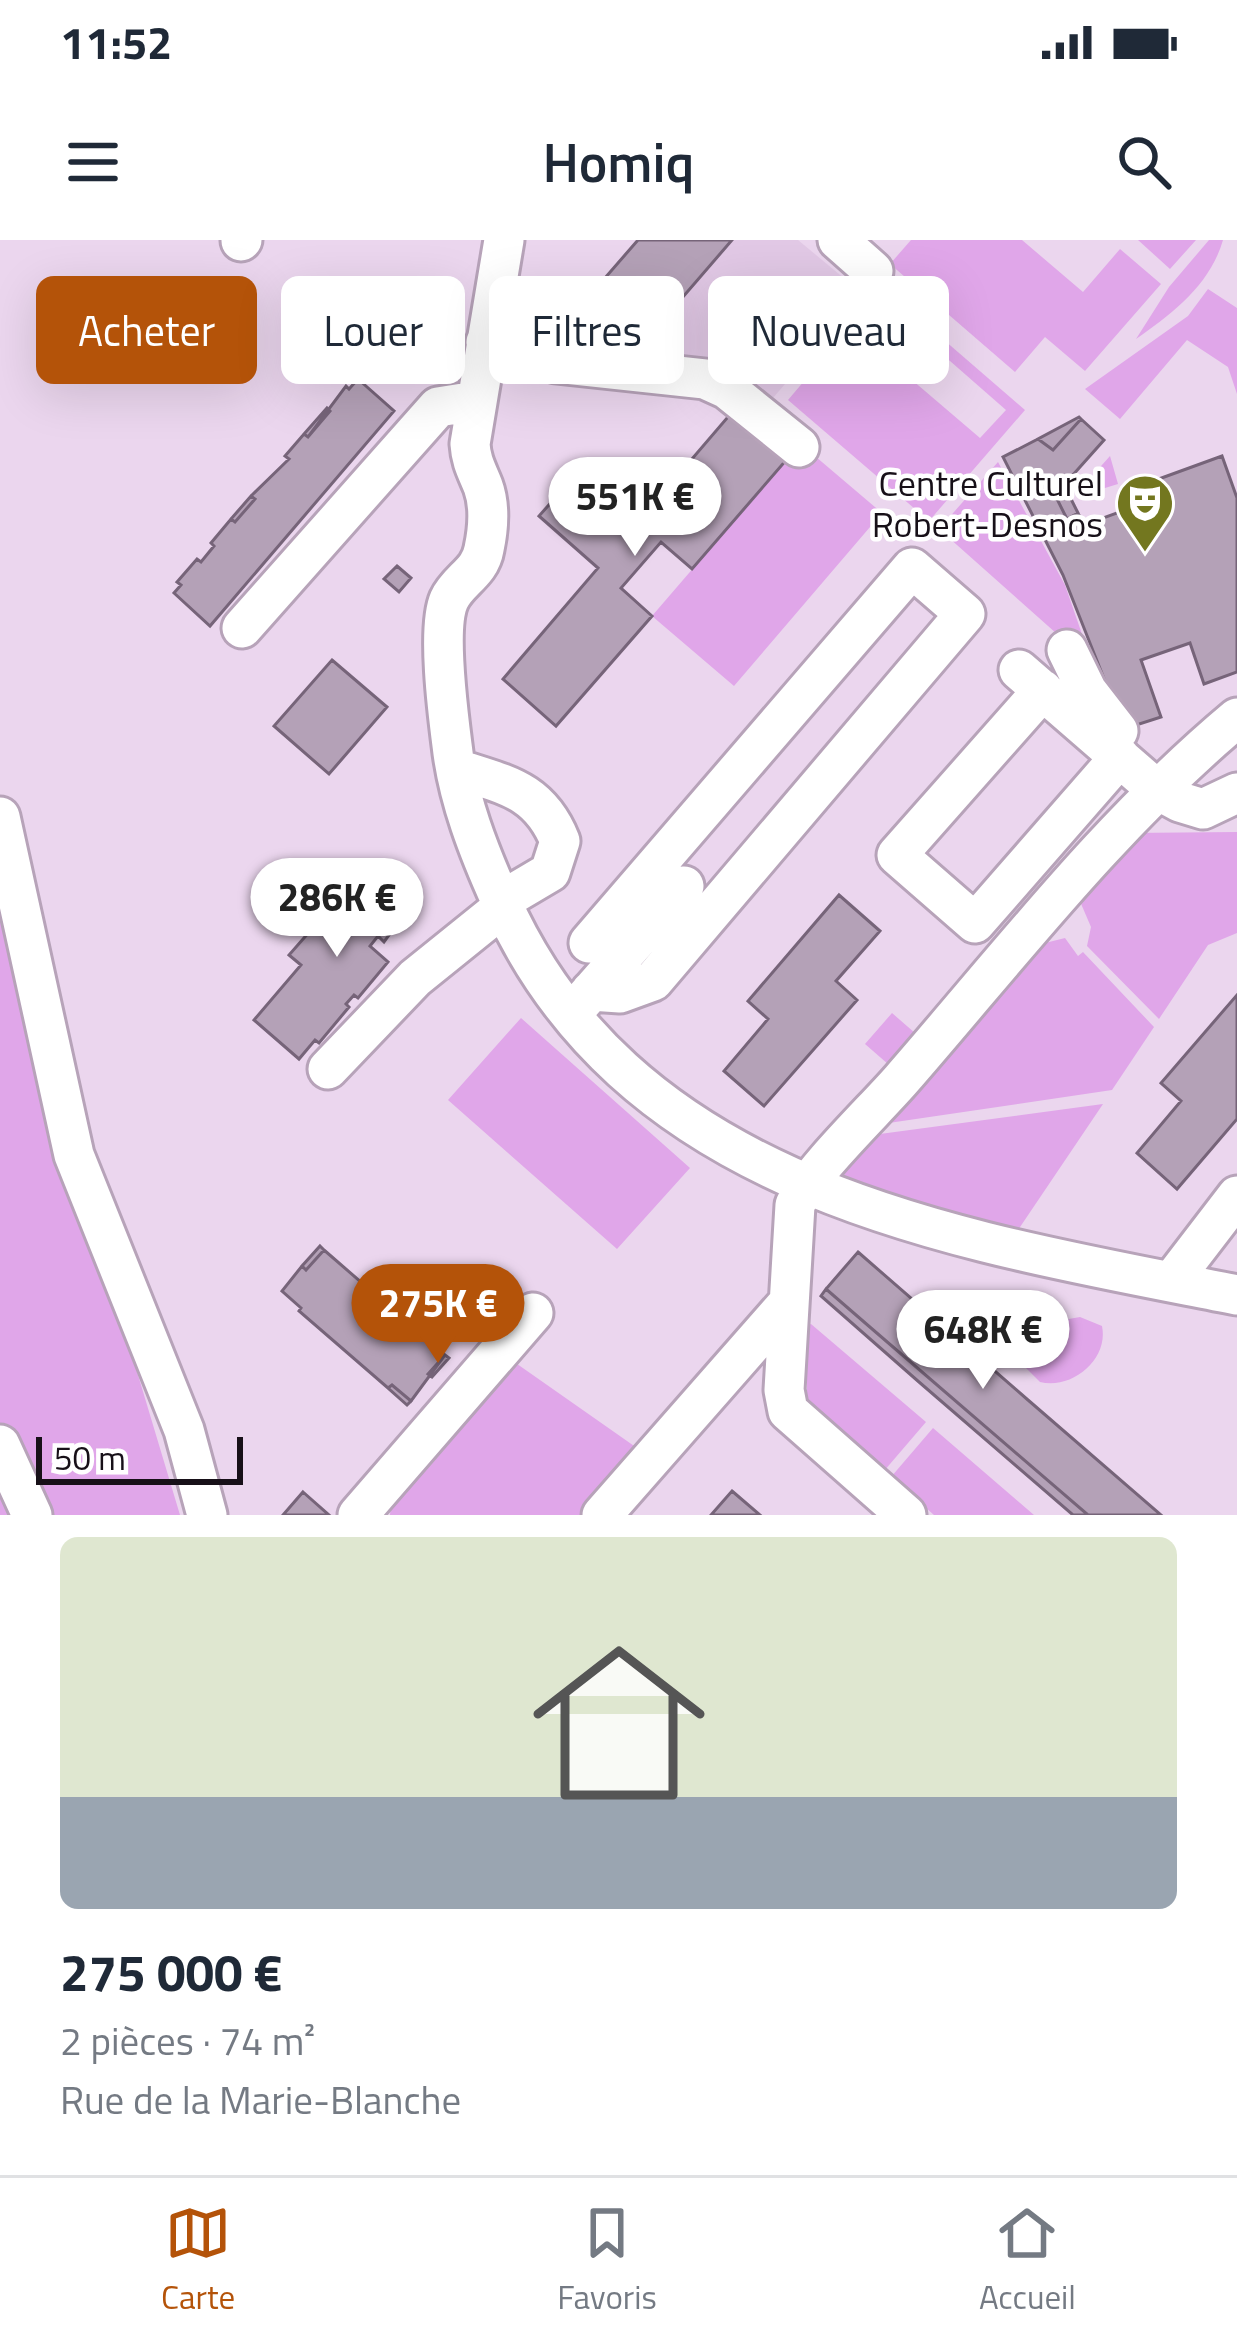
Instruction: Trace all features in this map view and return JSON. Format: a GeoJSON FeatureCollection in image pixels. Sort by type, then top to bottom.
{"type":"FeatureCollection","features":[{"type":"Feature","properties":{"kind":"street"},"geometry":{"type":"LineString","coordinates":[[504,240],[470,444],[471,461],[487,500],[484,553],[474,573],[450,597],[446,610],[446,687],[457,769],[481,858],[527,956],[582,1002],[642,1087],[686,1120],[804,1185],[894,1218],[992,1246],[1237,1294]]}},
{"type":"Feature","properties":{"kind":"street"},"geometry":{"type":"LineString","coordinates":[[838,240],[873,271]]}},
{"type":"Feature","properties":{"kind":"street"},"geometry":{"type":"LineString","coordinates":[[486,342],[556,363],[705,379],[728,389],[799,447]]}},
{"type":"Feature","properties":{"kind":"street"},"geometry":{"type":"LineString","coordinates":[[242,628],[438,407],[476,401]]}},
{"type":"Feature","properties":{"kind":"street"},"geometry":{"type":"LineString","coordinates":[[582,1002],[653,981],[965,614],[912,568],[589,943]]}},
{"type":"Feature","properties":{"kind":"street"},"geometry":{"type":"LineString","coordinates":[[1067,650],[1087,691],[1117,731],[1167,779],[1180,802],[1203,809],[1237,793]]}},
{"type":"Feature","properties":{"kind":"street"},"geometry":{"type":"LineString","coordinates":[[1120,757],[975,923],[897,855],[1031,680],[1120,757],[1167,779]]}},
{"type":"Feature","properties":{"kind":"street"},"geometry":{"type":"LineString","coordinates":[[906,1515],[788,1411],[784,1390],[795,1205],[804,1185],[1167,779],[1237,718]]}},
{"type":"Feature","properties":{"kind":"street"},"geometry":{"type":"LineString","coordinates":[[328,1070],[415,978],[502,904],[550,872],[560,841],[550,817],[523,791],[457,769]]}},
{"type":"Feature","properties":{"kind":"street"},"geometry":{"type":"LineString","coordinates":[[0,817],[74,1155],[184,1430],[207,1515]]}},
{"type":"Feature","properties":{"kind":"street"},"geometry":{"type":"LineString","coordinates":[[582,1002],[683,886]]}},
{"type":"Feature","properties":{"kind":"street"},"geometry":{"type":"LineString","coordinates":[[1171,1282],[1237,1196]]}},
{"type":"Feature","properties":{"kind":"street"},"geometry":{"type":"LineString","coordinates":[[602,1515],[789,1302]]}},
{"type":"Feature","properties":{"kind":"street"},"geometry":{"type":"LineString","coordinates":[[358,1515],[532,1313]]}},
{"type":"Feature","properties":{"kind":"street"},"geometry":{"type":"LineString","coordinates":[[0,1445],[32,1515]]}},
{"type":"Feature","properties":{"kind":"shaded area"},"geometry":{"type":"Polygon","coordinates":[[[638,240],[798,240],[841,276],[708,276],[708,379],[684,368],[684,276],[607,276],[638,240]]]}},
{"type":"Feature","properties":{"kind":"shaded area"},"geometry":{"type":"Polygon","coordinates":[[[911,240],[1022,240],[1083,292],[1120,249],[1161,284],[1085,371],[1045,337],[1015,372],[949,315],[949,276],[904,276],[890,264],[911,240]]]}},
{"type":"Feature","properties":{"kind":"shaded area"},"geometry":{"type":"Polygon","coordinates":[[[1138,240],[1196,240],[1170,269],[1138,240]]]}},
{"type":"Feature","properties":{"kind":"shaded area"},"geometry":{"type":"Polygon","coordinates":[[[1209,240],[1223,240],[1200,284],[1136,339],[1169,287],[1209,240]]]}},
{"type":"Feature","properties":{"kind":"shaded area"},"geometry":{"type":"Polygon","coordinates":[[[1208,289],[1237,308],[1237,394],[1228,367],[1187,340],[1120,419],[1085,389],[1188,316],[1208,289]]]}},
{"type":"Feature","properties":{"kind":"shaded area"},"geometry":{"type":"Polygon","coordinates":[[[949,344],[1025,410],[929,521],[788,400],[802,384],[917,384],[980,438],[1006,410],[949,360],[949,344]]]}},
{"type":"Feature","properties":{"kind":"shaded area"},"geometry":{"type":"Polygon","coordinates":[[[718,384],[785,384],[766,406],[718,384]]]}},
{"type":"Feature","properties":{"kind":"shaded area"},"geometry":{"type":"Polygon","coordinates":[[[809,451],[882,513],[734,686],[652,616],[788,458],[809,451]]]}},
{"type":"Feature","properties":{"kind":"shaded area"},"geometry":{"type":"Polygon","coordinates":[[[1110,456],[1118,484],[1079,496],[1077,493],[1110,456]]]}},
{"type":"Feature","properties":{"kind":"shaded area"},"geometry":{"type":"Polygon","coordinates":[[[998,462],[1065,585],[1093,666],[939,529],[998,462]]]}},
{"type":"Feature","properties":{"kind":"shaded area"},"geometry":{"type":"Polygon","coordinates":[[[1237,832],[1237,933],[1208,945],[1159,1019],[1087,946],[1091,927],[1076,892],[1126,833],[1237,832]]]}},
{"type":"Feature","properties":{"kind":"shaded area"},"geometry":{"type":"Polygon","coordinates":[[[0,907],[10,948],[180,1515],[0,1515],[0,907]]]}},
{"type":"Feature","properties":{"kind":"shaded area"},"geometry":{"type":"Polygon","coordinates":[[[1065,938],[1154,1027],[1112,1090],[875,1125],[1037,945],[1065,938]]]}},
{"type":"Feature","properties":{"kind":"shaded area"},"geometry":{"type":"Polygon","coordinates":[[[892,1013],[923,1040],[896,1071],[865,1044],[892,1013]]]}},
{"type":"Feature","properties":{"kind":"shaded area"},"geometry":{"type":"Polygon","coordinates":[[[521,1018],[690,1168],[617,1249],[448,1100],[521,1018]]]}},
{"type":"Feature","properties":{"kind":"shaded area"},"geometry":{"type":"Polygon","coordinates":[[[1103,1104],[1016,1233],[833,1175],[865,1136],[1103,1104]]]}},
{"type":"Feature","properties":{"kind":"shaded area"},"geometry":{"type":"Polygon","coordinates":[[[1080,1317],[1102,1326],[1103,1338],[1094,1361],[1075,1377],[1040,1382],[1022,1364],[1016,1343],[1037,1328],[1080,1317]]]}},
{"type":"Feature","properties":{"kind":"shaded area"},"geometry":{"type":"Polygon","coordinates":[[[811,1324],[926,1422],[884,1471],[807,1402],[806,1326],[811,1324]]]}},
{"type":"Feature","properties":{"kind":"shaded area"},"geometry":{"type":"Polygon","coordinates":[[[510,1359],[637,1448],[580,1515],[390,1515],[391,1499],[510,1359]]]}},
{"type":"Feature","properties":{"kind":"shaded area"},"geometry":{"type":"Polygon","coordinates":[[[933,1428],[1034,1515],[934,1515],[891,1477],[933,1428]]]}},
{"type":"Feature","properties":{"kind":"building"},"geometry":{"type":"Polygon","coordinates":[[[638,240],[732,240],[684,296],[684,276],[607,276],[638,240]]]}},
{"type":"Feature","properties":{"kind":"building"},"geometry":{"type":"Polygon","coordinates":[[[364,384],[394,411],[210,626],[174,593],[181,585],[177,582],[197,559],[201,562],[231,519],[235,522],[255,499],[251,496],[289,459],[285,456],[304,434],[308,437],[346,386],[364,384]]]}},
{"type":"Feature","properties":{"kind":"building"},"geometry":{"type":"Polygon","coordinates":[[[327,408],[330,411],[308,437],[304,434],[327,408]]]}},
{"type":"Feature","properties":{"kind":"building"},"geometry":{"type":"Polygon","coordinates":[[[733,411],[788,458],[692,569],[661,542],[621,588],[652,616],[556,726],[503,679],[598,568],[539,516],[579,471],[638,522],[733,411]]]}},
{"type":"Feature","properties":{"kind":"building"},"geometry":{"type":"Polygon","coordinates":[[[1079,417],[1053,450],[1038,439],[1079,417]]]}},
{"type":"Feature","properties":{"kind":"building","name":"Centre Culturel Robert-Desnos"},"geometry":{"type":"Polygon","coordinates":[[[1081,419],[1104,440],[1055,495],[1067,519],[1078,513],[1084,525],[1139,505],[1134,488],[1222,456],[1237,498],[1237,672],[1204,684],[1190,643],[1141,660],[1161,717],[1124,729],[1063,575],[1003,457],[1038,439],[1053,450],[1081,419]]]}},
{"type":"Feature","properties":{"kind":"building"},"geometry":{"type":"Polygon","coordinates":[[[1064,485],[1078,513],[1067,519],[1055,495],[1064,485]]]}},
{"type":"Feature","properties":{"kind":"building"},"geometry":{"type":"Polygon","coordinates":[[[251,496],[255,499],[235,522],[231,519],[251,496]]]}},
{"type":"Feature","properties":{"kind":"building"},"geometry":{"type":"Polygon","coordinates":[[[397,566],[411,578],[399,592],[384,579],[397,566]]]}},
{"type":"Feature","properties":{"kind":"building"},"geometry":{"type":"Polygon","coordinates":[[[332,660],[387,707],[329,774],[274,726],[332,660]]]}},
{"type":"Feature","properties":{"kind":"building"},"geometry":{"type":"Polygon","coordinates":[[[378,860],[419,894],[384,942],[378,936],[370,946],[388,962],[358,998],[354,995],[346,1004],[349,1007],[319,1043],[315,1040],[299,1059],[254,1020],[301,965],[289,955],[311,930],[314,933],[358,875],[362,879],[378,860]]]}},
{"type":"Feature","properties":{"kind":"building"},"geometry":{"type":"Polygon","coordinates":[[[839,895],[880,931],[836,981],[857,1000],[764,1106],[724,1071],[768,1019],[748,1001],[839,895]]]}},
{"type":"Feature","properties":{"kind":"building"},"geometry":{"type":"Polygon","coordinates":[[[1237,995],[1237,1119],[1177,1189],[1137,1153],[1181,1101],[1161,1083],[1237,995]]]}},
{"type":"Feature","properties":{"kind":"building"},"geometry":{"type":"Polygon","coordinates":[[[320,1246],[324,1250],[306,1270],[302,1266],[320,1246]]]}},
{"type":"Feature","properties":{"kind":"building"},"geometry":{"type":"Polygon","coordinates":[[[324,1250],[445,1355],[411,1401],[392,1385],[388,1388],[282,1291],[302,1266],[306,1270],[324,1250]]]}},
{"type":"Feature","properties":{"kind":"building"},"geometry":{"type":"Polygon","coordinates":[[[858,1252],[1161,1515],[1088,1515],[826,1289],[858,1252]]]}},
{"type":"Feature","properties":{"kind":"building"},"geometry":{"type":"Polygon","coordinates":[[[826,1289],[1088,1515],[1073,1515],[821,1296],[826,1289]]]}},
{"type":"Feature","properties":{"kind":"building"},"geometry":{"type":"Polygon","coordinates":[[[445,1355],[449,1358],[432,1377],[428,1374],[445,1355]]]}},
{"type":"Feature","properties":{"kind":"building"},"geometry":{"type":"Polygon","coordinates":[[[392,1385],[411,1401],[407,1405],[388,1388],[392,1385]]]}},
{"type":"Feature","properties":{"kind":"building"},"geometry":{"type":"Polygon","coordinates":[[[732,1491],[760,1515],[711,1515],[732,1491]]]}},
{"type":"Feature","properties":{"kind":"building"},"geometry":{"type":"Polygon","coordinates":[[[303,1492],[329,1515],[283,1515],[303,1492]]]}},
{"type":"Feature","properties":{"kind":"place","name":"Centre Culturel Robert-Desnos"},"geometry":{"type":"Point","coordinates":[1145,554]}}]}
